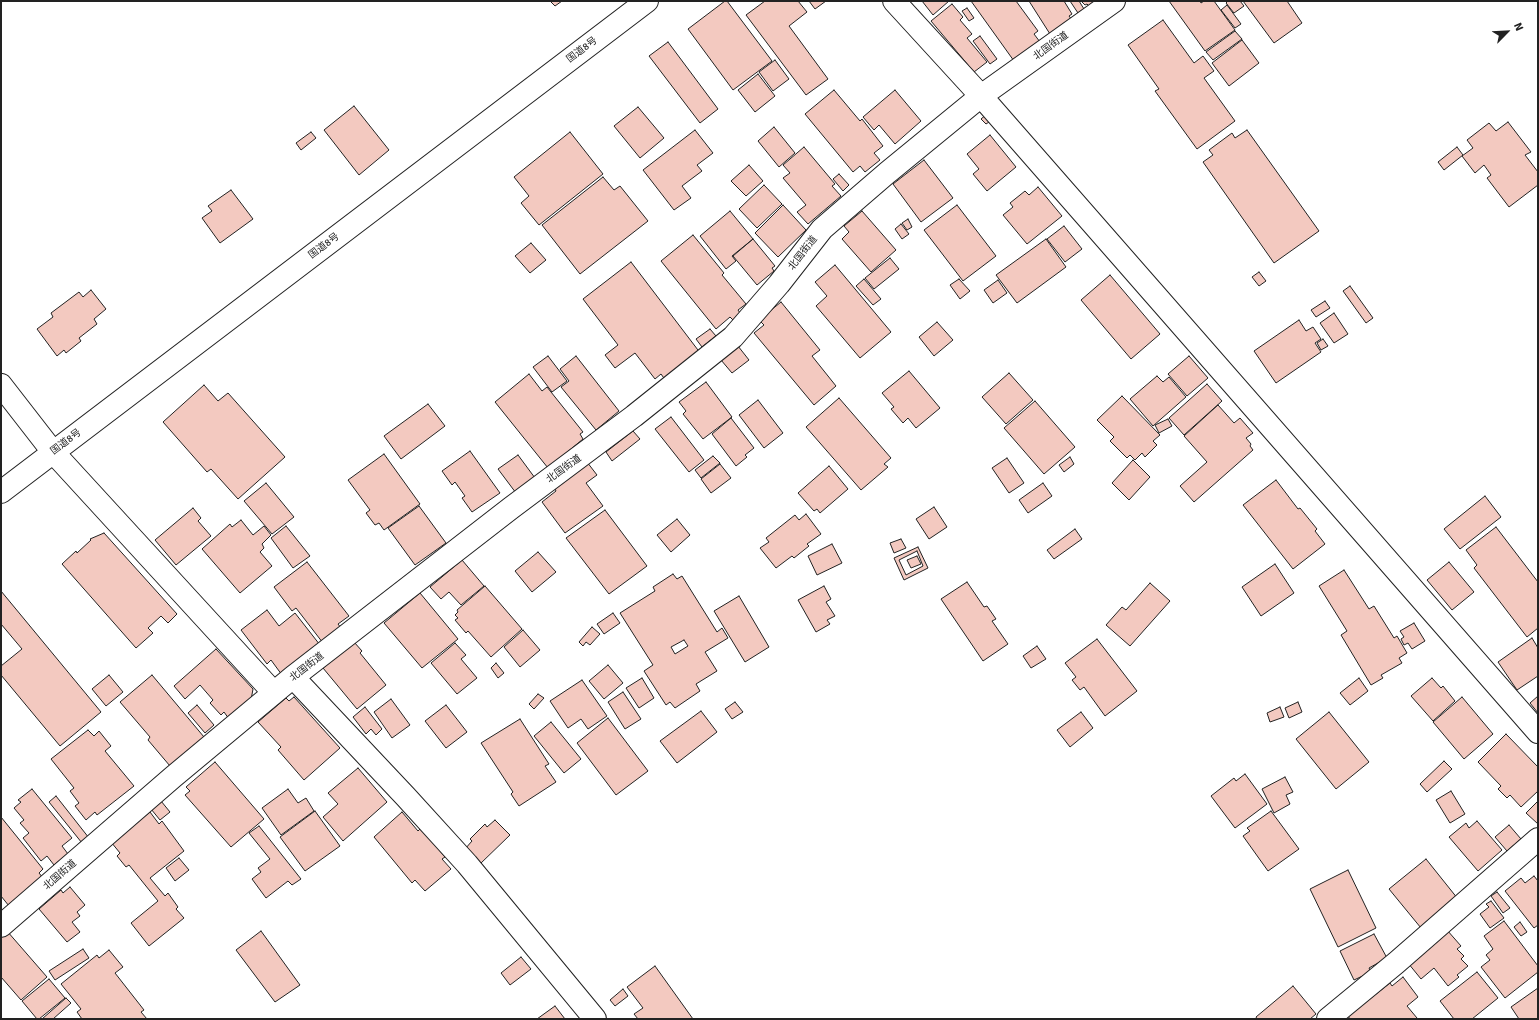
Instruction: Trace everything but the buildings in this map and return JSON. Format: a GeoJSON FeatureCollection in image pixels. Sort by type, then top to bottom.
{"type":"FeatureCollection","features":[{"type":"Feature","properties":{"kind":"main road","name":"国道8号"},"geometry":{"type":"LineString","coordinates":[[1,492],[647,1]]}},
{"type":"Feature","properties":{"kind":"main road"},"geometry":{"type":"LineString","coordinates":[[894,1],[981,96],[1538,732]]}},
{"type":"Feature","properties":{"kind":"main road","name":"北国街道"},"geometry":{"type":"LineString","coordinates":[[1,926],[173,777],[293,677],[511,508],[634,416],[733,337],[779,284],[822,229],[887,173],[981,96],[1114,1]]}},
{"type":"Feature","properties":{"kind":"main road"},"geometry":{"type":"LineString","coordinates":[[1,385],[53,452],[274,693]]}},
{"type":"Feature","properties":{"kind":"main road"},"geometry":{"type":"LineString","coordinates":[[293,677],[467,864],[594,1019]]}},
{"type":"Feature","properties":{"kind":"main road"},"geometry":{"type":"LineString","coordinates":[[1328,1019],[1396,963],[1538,839]]}}]}
